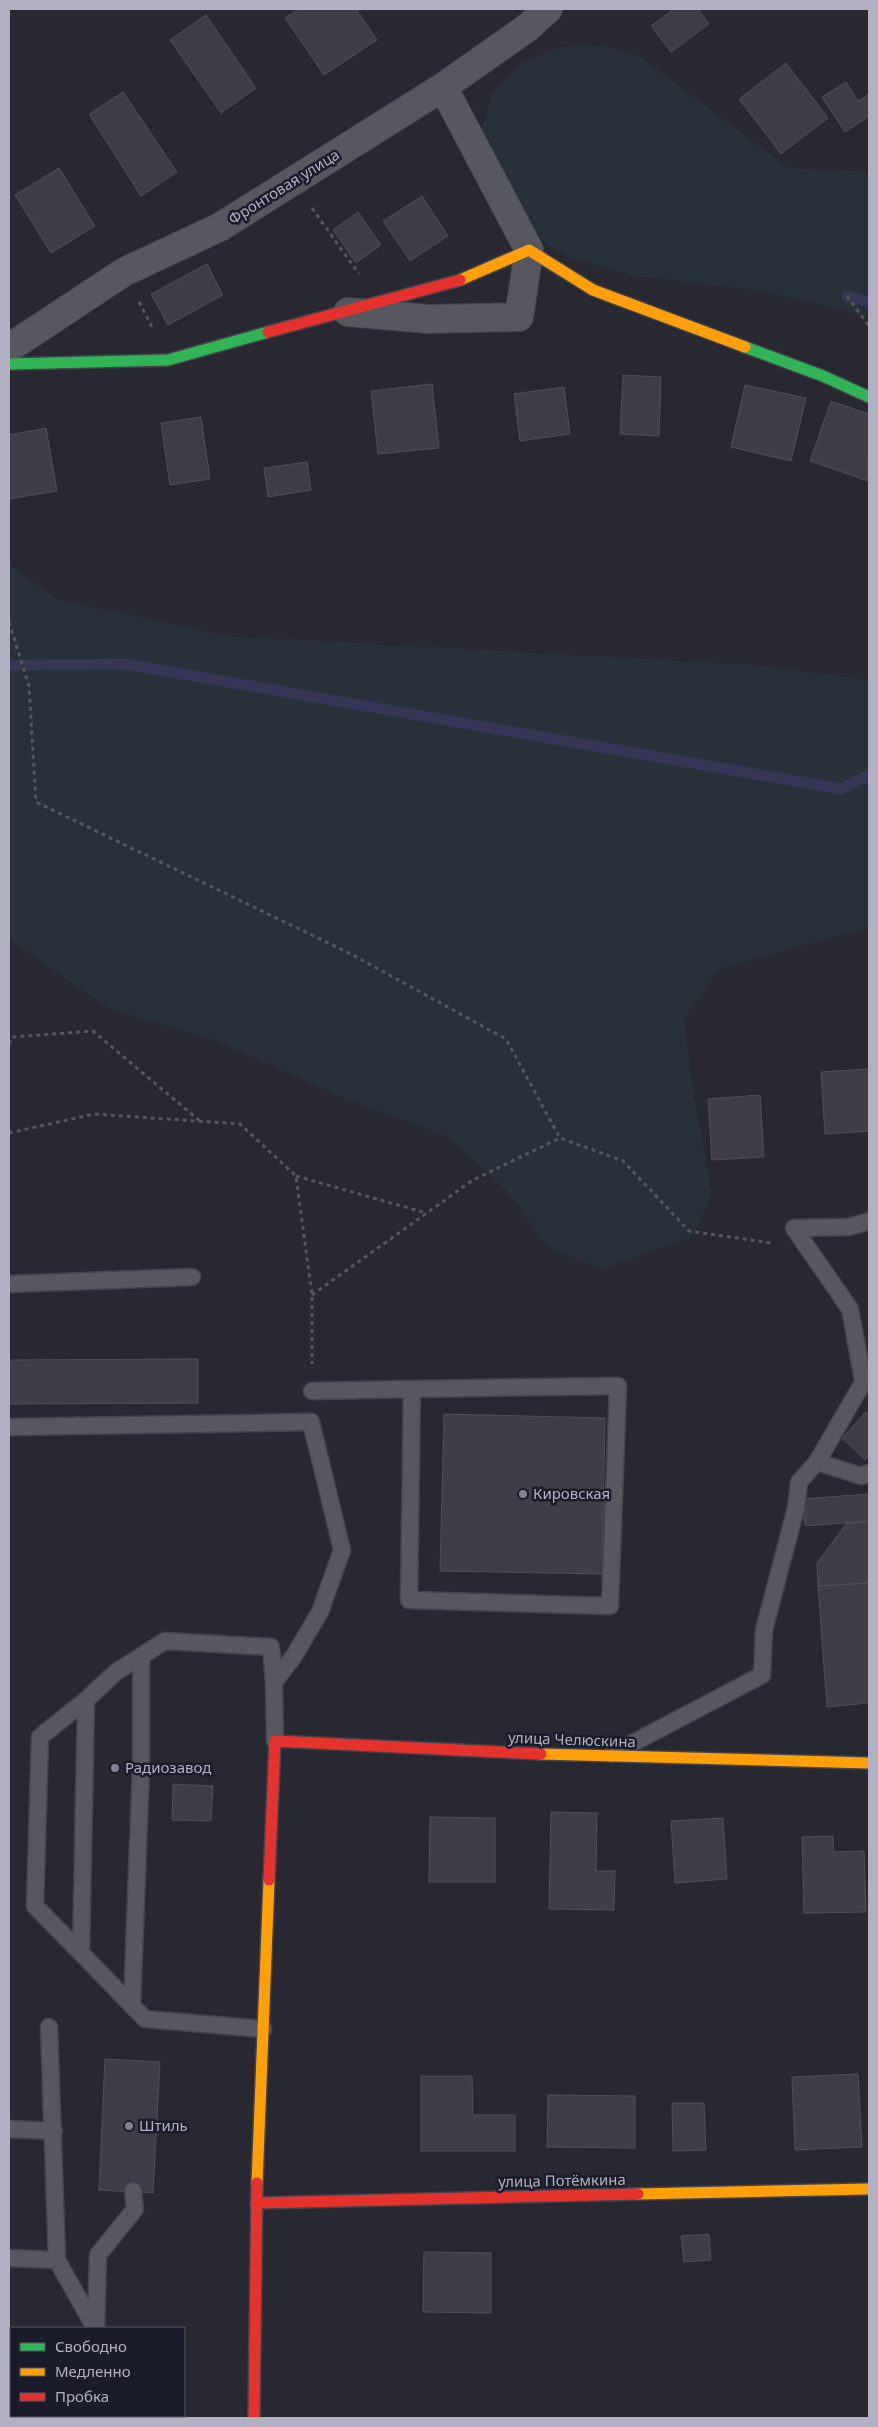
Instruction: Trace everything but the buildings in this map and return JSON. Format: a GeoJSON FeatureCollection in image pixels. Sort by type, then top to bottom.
{"type":"FeatureCollection","features":[{"type":"Feature","properties":{"kind":"street","name":"Фронтовая улица"},"geometry":{"type":"LineString","coordinates":[[9,348],[124,272],[220,227],[443,87],[527,28],[548,9]]}},
{"type":"Feature","properties":{"kind":"street"},"geometry":{"type":"LineString","coordinates":[[443,87],[529,250],[593,290],[824,376],[869,397]]}},
{"type":"Feature","properties":{"kind":"street"},"geometry":{"type":"LineString","coordinates":[[9,364],[168,360],[453,283],[529,250]]}},
{"type":"Feature","properties":{"kind":"street"},"geometry":{"type":"LineString","coordinates":[[344,312],[427,319],[519,317],[529,250]]}},
{"type":"Feature","properties":{"kind":"street"},"geometry":{"type":"LineString","coordinates":[[254,2418],[256,2203],[275,1742]]}},
{"type":"Feature","properties":{"kind":"street","name":"улица Челюскина"},"geometry":{"type":"LineString","coordinates":[[275,1742],[606,1757],[869,1763]]}},
{"type":"Feature","properties":{"kind":"street","name":"улица Потёмкина"},"geometry":{"type":"LineString","coordinates":[[256,2203],[869,2189]]}},
{"type":"Feature","properties":{"kind":"lane"},"geometry":{"type":"LineString","coordinates":[[606,1757],[762,1675],[764,1630],[796,1508],[799,1482],[816,1462],[866,1376],[850,1309],[794,1228],[849,1227],[869,1220]]}},
{"type":"Feature","properties":{"kind":"lane"},"geometry":{"type":"LineString","coordinates":[[9,1284],[192,1277]]}},
{"type":"Feature","properties":{"kind":"lane"},"geometry":{"type":"LineString","coordinates":[[312,1391],[412,1389],[618,1386],[610,1606],[409,1600],[412,1389]]}},
{"type":"Feature","properties":{"kind":"lane"},"geometry":{"type":"LineString","coordinates":[[9,1427],[311,1422],[342,1550],[320,1612],[294,1656],[274,1682]]}},
{"type":"Feature","properties":{"kind":"lane"},"geometry":{"type":"LineString","coordinates":[[816,1462],[861,1476],[869,1473]]}},
{"type":"Feature","properties":{"kind":"lane"},"geometry":{"type":"LineString","coordinates":[[263,2028],[146,2019],[35,1906],[40,1737],[86,1700],[116,1672],[165,1641],[271,1647],[274,1682],[275,1742]]}},
{"type":"Feature","properties":{"kind":"lane"},"geometry":{"type":"LineString","coordinates":[[132,2004],[141,1766],[141,1656]]}},
{"type":"Feature","properties":{"kind":"lane"},"geometry":{"type":"LineString","coordinates":[[81,1953],[86,1700]]}},
{"type":"Feature","properties":{"kind":"lane"},"geometry":{"type":"LineString","coordinates":[[49,2027],[57,2260],[95,2327]]}},
{"type":"Feature","properties":{"kind":"lane"},"geometry":{"type":"LineString","coordinates":[[9,2129],[54,2131]]}},
{"type":"Feature","properties":{"kind":"lane"},"geometry":{"type":"LineString","coordinates":[[96,2327],[98,2255],[135,2209],[133,2191]]}},
{"type":"Feature","properties":{"kind":"lane"},"geometry":{"type":"LineString","coordinates":[[9,2258],[57,2260]]}},
{"type":"Feature","properties":{"kind":"path"},"geometry":{"type":"LineString","coordinates":[[293,181],[379,302]]}},
{"type":"Feature","properties":{"kind":"path"},"geometry":{"type":"LineString","coordinates":[[124,272],[168,360]]}},
{"type":"Feature","properties":{"kind":"path"},"geometry":{"type":"LineString","coordinates":[[847,296],[869,326]]}},
{"type":"Feature","properties":{"kind":"path"},"geometry":{"type":"LineString","coordinates":[[9,622],[29,686],[36,802],[351,954],[506,1039],[560,1138],[624,1161],[689,1231],[807,1247]]}},
{"type":"Feature","properties":{"kind":"path"},"geometry":{"type":"LineString","coordinates":[[9,1044],[12,1037],[93,1031],[202,1122]]}},
{"type":"Feature","properties":{"kind":"path"},"geometry":{"type":"LineString","coordinates":[[9,1133],[94,1114],[240,1124],[296,1176],[426,1213]]}},
{"type":"Feature","properties":{"kind":"path"},"geometry":{"type":"LineString","coordinates":[[312,1295],[473,1180],[560,1138]]}},
{"type":"Feature","properties":{"kind":"path"},"geometry":{"type":"LineString","coordinates":[[296,1176],[312,1295],[312,1391]]}},
{"type":"Feature","properties":{"kind":"shaded area"},"geometry":{"type":"Polygon","coordinates":[[[603,45],[641,57],[788,168],[869,172],[869,319],[847,311],[763,291],[630,275],[564,255],[518,224],[479,138],[492,95],[521,63],[561,47],[603,45]]]}},
{"type":"Feature","properties":{"kind":"shaded area"},"geometry":{"type":"Polygon","coordinates":[[[9,565],[57,599],[227,636],[752,665],[869,680],[869,927],[719,969],[684,1019],[693,1088],[712,1195],[692,1237],[602,1269],[548,1248],[507,1191],[449,1137],[346,1099],[215,1040],[110,1009],[9,939],[9,565]]]}},
{"type":"Feature","properties":{"kind":"waterway"},"geometry":{"type":"LineString","coordinates":[[847,296],[869,302]]}},
{"type":"Feature","properties":{"kind":"waterway"},"geometry":{"type":"LineString","coordinates":[[9,665],[125,664],[841,789],[869,775]]}},
{"type":"Feature","properties":{"kind":"traffic: fast"},"geometry":{"type":"LineString","coordinates":[[9,364],[168,360],[268,332]]}},
{"type":"Feature","properties":{"kind":"traffic: fast"},"geometry":{"type":"LineString","coordinates":[[745,347],[823,376],[869,397]]}},
{"type":"Feature","properties":{"kind":"traffic: slow"},"geometry":{"type":"LineString","coordinates":[[460,280],[529,250],[593,290],[745,347]]}},
{"type":"Feature","properties":{"kind":"traffic: slow"},"geometry":{"type":"LineString","coordinates":[[541,1754],[869,1763]]}},
{"type":"Feature","properties":{"kind":"traffic: slow"},"geometry":{"type":"LineString","coordinates":[[257,2183],[269,1880]]}},
{"type":"Feature","properties":{"kind":"traffic: slow"},"geometry":{"type":"LineString","coordinates":[[638,2194],[869,2189]]}},
{"type":"Feature","properties":{"kind":"traffic: jam"},"geometry":{"type":"LineString","coordinates":[[268,332],[460,280]]}},
{"type":"Feature","properties":{"kind":"traffic: jam"},"geometry":{"type":"LineString","coordinates":[[269,1880],[275,1741],[541,1754]]}},
{"type":"Feature","properties":{"kind":"traffic: jam"},"geometry":{"type":"LineString","coordinates":[[254,2418],[257,2183]]}},
{"type":"Feature","properties":{"kind":"traffic: jam"},"geometry":{"type":"LineString","coordinates":[[256,2203],[638,2194]]}},
{"type":"Feature","properties":{"kind":"place","name":"Кировская"},"geometry":{"type":"Point","coordinates":[523,1494]}},
{"type":"Feature","properties":{"kind":"place","name":"Радиозавод"},"geometry":{"type":"Point","coordinates":[115,1768]}},
{"type":"Feature","properties":{"kind":"place","name":"Штиль"},"geometry":{"type":"Point","coordinates":[129,2126]}}]}
